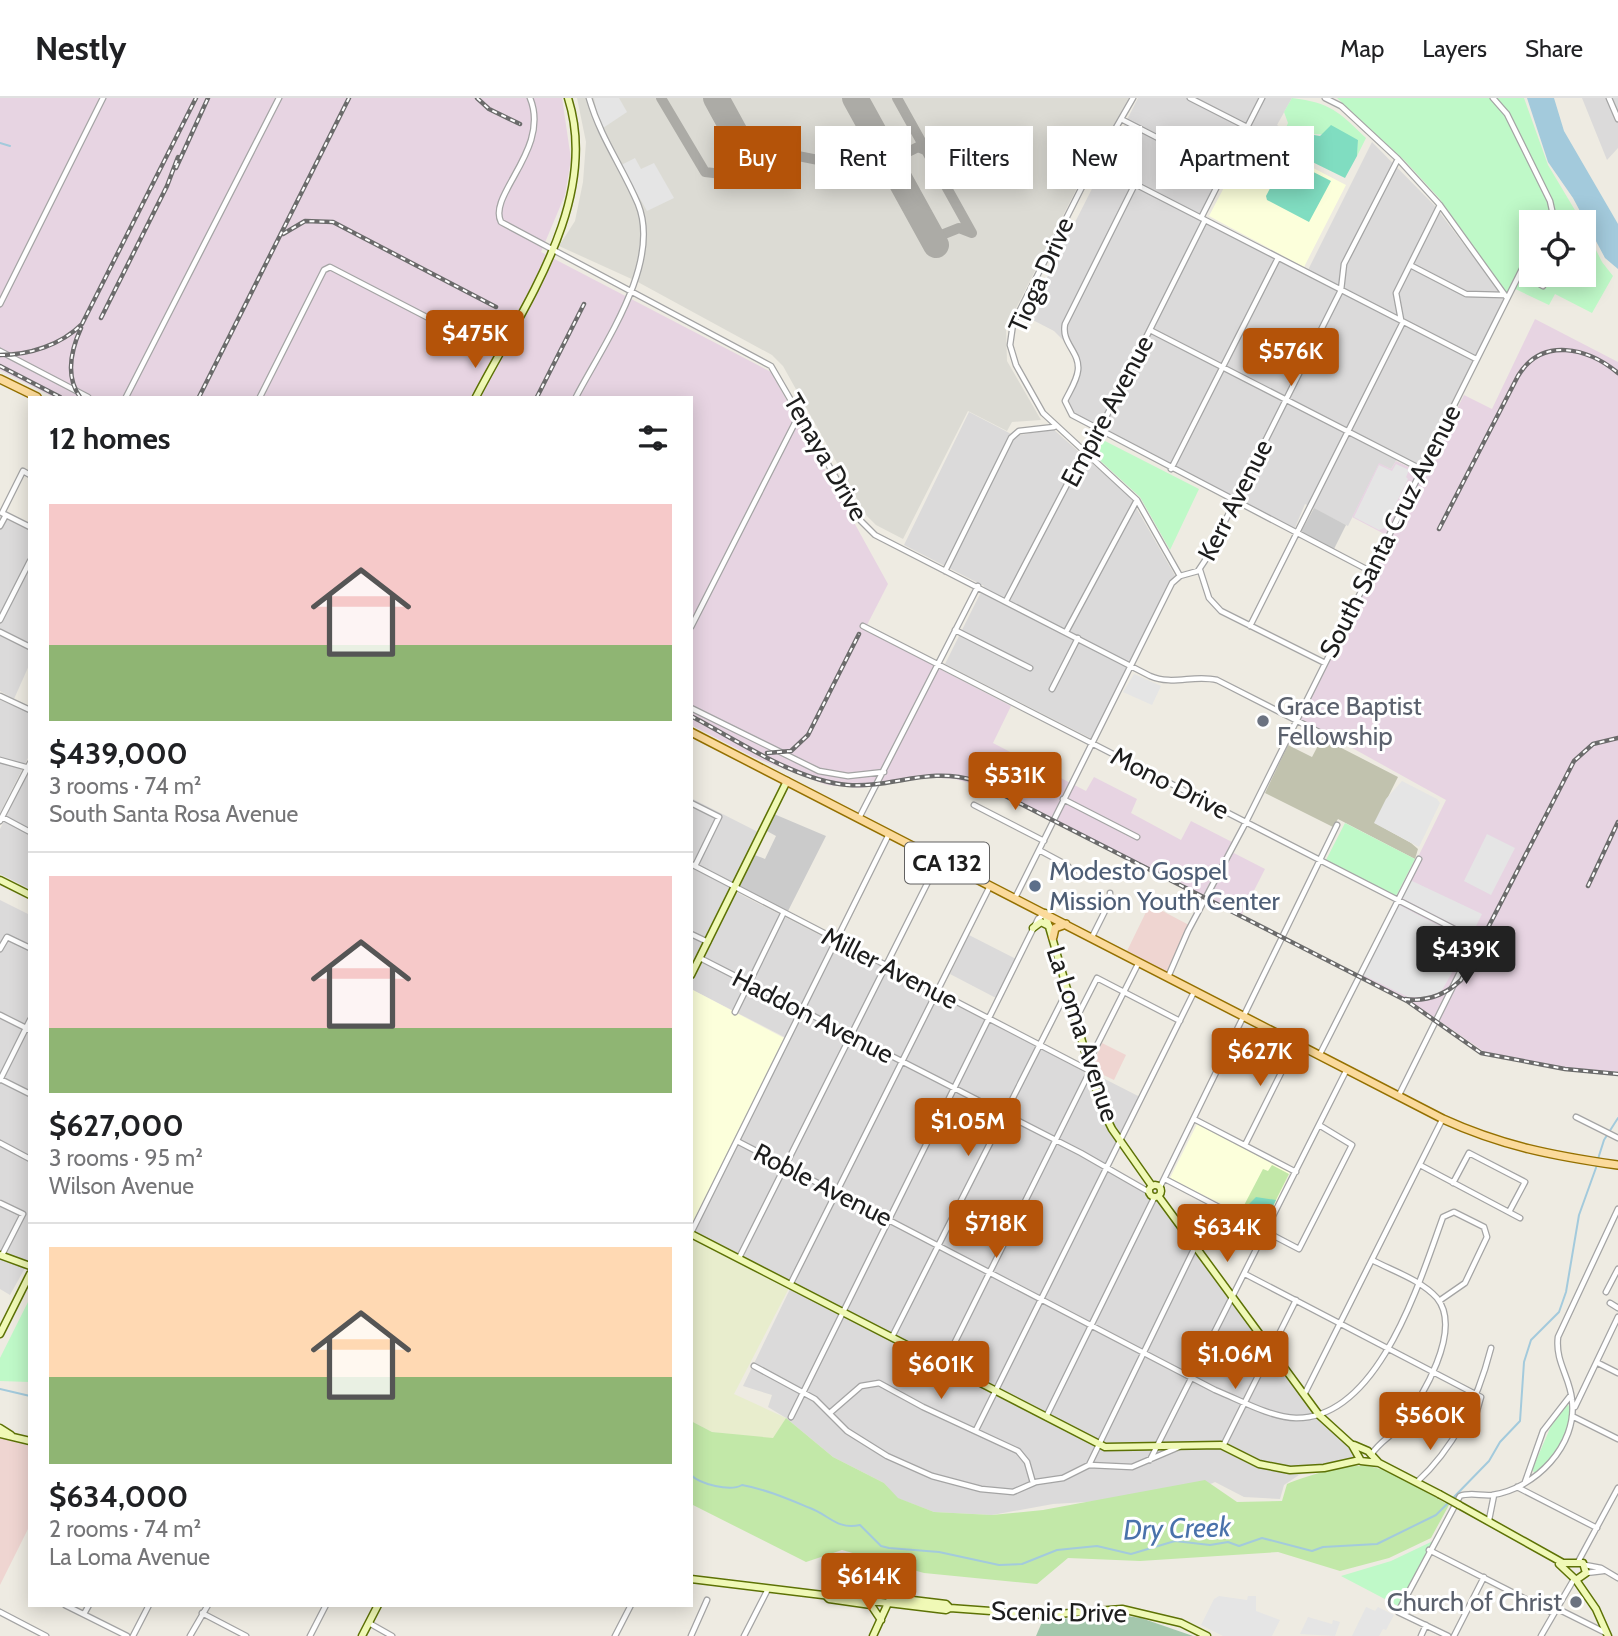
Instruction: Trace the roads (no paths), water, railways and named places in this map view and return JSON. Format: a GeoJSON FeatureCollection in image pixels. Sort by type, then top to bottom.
{"type":"FeatureCollection","features":[{"type":"Feature","properties":{"kind":"main road"},"geometry":{"type":"LineString","coordinates":[[477,396],[567,219],[576,169],[576,131],[568,98]]}},
{"type":"Feature","properties":{"kind":"main road"},"geometry":{"type":"LineString","coordinates":[[0,379],[35,396]]}},
{"type":"Feature","properties":{"kind":"main road","name":"CA 132"},"geometry":{"type":"LineString","coordinates":[[693,733],[1443,1119],[1501,1143],[1618,1165]]}},
{"type":"Feature","properties":{"kind":"main road"},"geometry":{"type":"LineString","coordinates":[[693,971],[787,781]]}},
{"type":"Feature","properties":{"kind":"main road"},"geometry":{"type":"LineString","coordinates":[[0,880],[28,894]]}},
{"type":"Feature","properties":{"kind":"main road","name":"La Loma Avenue"},"geometry":{"type":"LineString","coordinates":[[1045,913],[1103,1112],[1157,1197]]}},
{"type":"Feature","properties":{"kind":"main road"},"geometry":{"type":"LineString","coordinates":[[1033,928],[1042,922],[1050,927]]}},
{"type":"Feature","properties":{"kind":"main road"},"geometry":{"type":"LineString","coordinates":[[1053,937],[1054,929],[1066,924]]}},
{"type":"Feature","properties":{"kind":"main road"},"geometry":{"type":"LineString","coordinates":[[1153,1188],[1319,1415],[1365,1455],[1489,1520],[1577,1571],[1583,1589],[1609,1635]]}},
{"type":"Feature","properties":{"kind":"main road"},"geometry":{"type":"LineString","coordinates":[[693,1234],[1111,1448],[1223,1446],[1248,1460],[1279,1469],[1312,1470],[1365,1455]]}},
{"type":"Feature","properties":{"kind":"main road"},"geometry":{"type":"LineString","coordinates":[[1,1255],[28,1265]]}},
{"type":"Feature","properties":{"kind":"main road"},"geometry":{"type":"LineString","coordinates":[[0,1334],[28,1278]]}},
{"type":"Feature","properties":{"kind":"main road"},"geometry":{"type":"LineString","coordinates":[[0,1428],[11,1435]]}},
{"type":"Feature","properties":{"kind":"main road"},"geometry":{"type":"LineString","coordinates":[[0,1434],[28,1440]]}},
{"type":"Feature","properties":{"kind":"main road","name":"Scenic Drive"},"geometry":{"type":"LineString","coordinates":[[693,1579],[889,1601],[896,1598],[946,1604],[950,1608],[1034,1615],[1122,1609],[1181,1623],[1207,1636]]}},
{"type":"Feature","properties":{"kind":"main road"},"geometry":{"type":"LineString","coordinates":[[824,1594],[829,1599],[871,1605],[881,1620]]}},
{"type":"Feature","properties":{"kind":"main road"},"geometry":{"type":"LineString","coordinates":[[873,1636],[889,1601]]}},
{"type":"Feature","properties":{"kind":"main road"},"geometry":{"type":"LineString","coordinates":[[362,1636],[377,1607]]}},
{"type":"Feature","properties":{"kind":"street"},"geometry":{"type":"LineString","coordinates":[[0,304],[103,98]]}},
{"type":"Feature","properties":{"kind":"street"},"geometry":{"type":"LineString","coordinates":[[128,396],[279,98]]}},
{"type":"Feature","properties":{"kind":"street","name":"Tenaya Drive"},"geometry":{"type":"LineString","coordinates":[[530,98],[536,118],[534,138],[499,206],[498,216],[503,225],[765,362],[776,371],[864,526],[881,539],[1164,681],[1200,678],[1217,680],[1323,734]]}},
{"type":"Feature","properties":{"kind":"street"},"geometry":{"type":"LineString","coordinates":[[577,396],[630,292],[644,256],[643,222],[636,201],[601,136],[589,98]]}},
{"type":"Feature","properties":{"kind":"street","name":"Tioga Drive"},"geometry":{"type":"LineString","coordinates":[[1118,126],[1133,98]]}},
{"type":"Feature","properties":{"kind":"street"},"geometry":{"type":"LineString","coordinates":[[1190,98],[1245,126]]}},
{"type":"Feature","properties":{"kind":"street","name":"Empire Avenue"},"geometry":{"type":"LineString","coordinates":[[1248,126],[1262,98]]}},
{"type":"Feature","properties":{"kind":"street"},"geometry":{"type":"LineString","coordinates":[[1325,98],[1341,106],[1398,159],[1440,205],[1506,297]]}},
{"type":"Feature","properties":{"kind":"street"},"geometry":{"type":"LineString","coordinates":[[1493,98],[1519,137],[1552,210]]}},
{"type":"Feature","properties":{"kind":"street"},"geometry":{"type":"LineString","coordinates":[[1609,98],[1618,120]]}},
{"type":"Feature","properties":{"kind":"street"},"geometry":{"type":"LineString","coordinates":[[1122,120],[1156,137]]}},
{"type":"Feature","properties":{"kind":"street","name":"Kerr Avenue"},"geometry":{"type":"LineString","coordinates":[[1015,898],[1172,583],[1180,576],[1200,570],[1340,290],[1343,264],[1398,159]]}},
{"type":"Feature","properties":{"kind":"street"},"geometry":{"type":"LineString","coordinates":[[1142,188],[1476,359]]}},
{"type":"Feature","properties":{"kind":"street","name":"Tioga Drive"},"geometry":{"type":"LineString","coordinates":[[1083,189],[1036,277],[1011,334],[1011,352],[1037,404],[1054,427],[1137,500],[1180,576]]}},
{"type":"Feature","properties":{"kind":"street"},"geometry":{"type":"LineString","coordinates":[[1132,189],[1065,324],[1064,337],[1076,357],[1078,369],[1065,401],[1072,415],[1370,571]]}},
{"type":"Feature","properties":{"kind":"street","name":"Empire Avenue"},"geometry":{"type":"LineString","coordinates":[[1006,601],[1084,452],[1099,431],[1216,189]]}},
{"type":"Feature","properties":{"kind":"street"},"geometry":{"type":"LineString","coordinates":[[1250,626],[1402,321],[1395,296],[1440,205]]}},
{"type":"Feature","properties":{"kind":"street"},"geometry":{"type":"LineString","coordinates":[[1171,469],[1278,258]]}},
{"type":"Feature","properties":{"kind":"street"},"geometry":{"type":"LineString","coordinates":[[1410,265],[1466,294],[1506,297]]}},
{"type":"Feature","properties":{"kind":"street"},"geometry":{"type":"LineString","coordinates":[[261,396],[324,270],[330,267],[498,354]]}},
{"type":"Feature","properties":{"kind":"street","name":"South Santa Cruz Avenue"},"geometry":{"type":"LineString","coordinates":[[1168,977],[1193,920],[1519,275]]}},
{"type":"Feature","properties":{"kind":"street"},"geometry":{"type":"LineString","coordinates":[[1150,330],[1421,469]]}},
{"type":"Feature","properties":{"kind":"street"},"geometry":{"type":"LineString","coordinates":[[0,351],[86,396]]}},
{"type":"Feature","properties":{"kind":"street"},"geometry":{"type":"LineString","coordinates":[[693,623],[800,413]]}},
{"type":"Feature","properties":{"kind":"street"},"geometry":{"type":"LineString","coordinates":[[945,571],[1011,438],[1021,430],[1054,427]]}},
{"type":"Feature","properties":{"kind":"street"},"geometry":{"type":"LineString","coordinates":[[0,526],[3,513],[23,471],[28,474]]}},
{"type":"Feature","properties":{"kind":"street"},"geometry":{"type":"LineString","coordinates":[[1066,632],[1137,500]]}},
{"type":"Feature","properties":{"kind":"street"},"geometry":{"type":"LineString","coordinates":[[3,513],[28,526]]}},
{"type":"Feature","properties":{"kind":"street"},"geometry":{"type":"LineString","coordinates":[[0,620],[28,565]]}},
{"type":"Feature","properties":{"kind":"street"},"geometry":{"type":"LineString","coordinates":[[1200,570],[1212,603],[1250,626],[1325,663]]}},
{"type":"Feature","properties":{"kind":"street"},"geometry":{"type":"LineString","coordinates":[[859,818],[978,586]]}},
{"type":"Feature","properties":{"kind":"street","name":"Mono Drive"},"geometry":{"type":"LineString","coordinates":[[863,626],[1476,940],[1399,1095]]}},
{"type":"Feature","properties":{"kind":"street"},"geometry":{"type":"LineString","coordinates":[[955,629],[1030,668]]}},
{"type":"Feature","properties":{"kind":"street"},"geometry":{"type":"LineString","coordinates":[[0,632],[28,646]]}},
{"type":"Feature","properties":{"kind":"street"},"geometry":{"type":"LineString","coordinates":[[1052,689],[1078,638]]}},
{"type":"Feature","properties":{"kind":"street"},"geometry":{"type":"LineString","coordinates":[[0,696],[28,709]]}},
{"type":"Feature","properties":{"kind":"street"},"geometry":{"type":"LineString","coordinates":[[693,709],[819,771],[848,776],[884,771]]}},
{"type":"Feature","properties":{"kind":"street"},"geometry":{"type":"LineString","coordinates":[[0,760],[28,766]]}},
{"type":"Feature","properties":{"kind":"street"},"geometry":{"type":"LineString","coordinates":[[28,768],[1,819],[28,831]]}},
{"type":"Feature","properties":{"kind":"street"},"geometry":{"type":"LineString","coordinates":[[1063,799],[1137,837]]}},
{"type":"Feature","properties":{"kind":"street"},"geometry":{"type":"LineString","coordinates":[[693,804],[719,817],[693,865]]}},
{"type":"Feature","properties":{"kind":"street"},"geometry":{"type":"LineString","coordinates":[[974,805],[1044,841]]}},
{"type":"Feature","properties":{"kind":"street"},"geometry":{"type":"LineString","coordinates":[[1153,1188],[1165,1180],[1338,825]]}},
{"type":"Feature","properties":{"kind":"street"},"geometry":{"type":"LineString","coordinates":[[693,1229],[889,834]]}},
{"type":"Feature","properties":{"kind":"street"},"geometry":{"type":"LineString","coordinates":[[1039,850],[1067,865],[1073,872]]}},
{"type":"Feature","properties":{"kind":"street"},"geometry":{"type":"LineString","coordinates":[[739,1258],[939,859]]}},
{"type":"Feature","properties":{"kind":"street"},"geometry":{"type":"LineString","coordinates":[[1320,1055],[1419,859]]}},
{"type":"Feature","properties":{"kind":"street","name":"Miller Avenue"},"geometry":{"type":"LineString","coordinates":[[693,865],[1039,1045],[1089,1067]]}},
{"type":"Feature","properties":{"kind":"street"},"geometry":{"type":"LineString","coordinates":[[790,1285],[990,885]]}},
{"type":"Feature","properties":{"kind":"street"},"geometry":{"type":"LineString","coordinates":[[1092,937],[1110,901],[1110,893]]}},
{"type":"Feature","properties":{"kind":"street"},"geometry":{"type":"LineString","coordinates":[[791,1417],[1038,918],[1045,913]]}},
{"type":"Feature","properties":{"kind":"street"},"geometry":{"type":"LineString","coordinates":[[735,1012],[783,914]]}},
{"type":"Feature","properties":{"kind":"street"},"geometry":{"type":"LineString","coordinates":[[693,935],[708,942]]}},
{"type":"Feature","properties":{"kind":"street"},"geometry":{"type":"LineString","coordinates":[[0,949],[7,937],[28,947]]}},
{"type":"Feature","properties":{"kind":"street","name":"Haddon Avenue"},"geometry":{"type":"LineString","coordinates":[[700,958],[1108,1168],[1153,1188]]}},
{"type":"Feature","properties":{"kind":"street"},"geometry":{"type":"LineString","coordinates":[[944,1364],[1055,1140],[1139,962]]}},
{"type":"Feature","properties":{"kind":"street"},"geometry":{"type":"LineString","coordinates":[[1076,1019],[1097,978],[1180,1021]]}},
{"type":"Feature","properties":{"kind":"street"},"geometry":{"type":"LineString","coordinates":[[892,1338],[1067,990]]}},
{"type":"Feature","properties":{"kind":"street"},"geometry":{"type":"LineString","coordinates":[[976,1430],[1194,991]]}},
{"type":"Feature","properties":{"kind":"street"},"geometry":{"type":"LineString","coordinates":[[0,1015],[28,1029],[0,1079],[28,1093]]}},
{"type":"Feature","properties":{"kind":"street"},"geometry":{"type":"LineString","coordinates":[[1245,1145],[1297,1042]]}},
{"type":"Feature","properties":{"kind":"street"},"geometry":{"type":"LineString","coordinates":[[1150,1460],[1194,1378],[1347,1069]]}},
{"type":"Feature","properties":{"kind":"street"},"geometry":{"type":"LineString","coordinates":[[1576,1116],[1618,1138]]}},
{"type":"Feature","properties":{"kind":"street"},"geometry":{"type":"LineString","coordinates":[[1194,1119],[1296,1172]]}},
{"type":"Feature","properties":{"kind":"street"},"geometry":{"type":"LineString","coordinates":[[1305,1393],[1443,1119]]}},
{"type":"Feature","properties":{"kind":"street"},"geometry":{"type":"LineString","coordinates":[[1165,1180],[1266,1233],[1301,1248],[1352,1146],[1351,1142],[1319,1125]]}},
{"type":"Feature","properties":{"kind":"street","name":"Roble Avenue"},"geometry":{"type":"LineString","coordinates":[[737,1141],[1194,1378],[1286,1417],[1319,1415]]}},
{"type":"Feature","properties":{"kind":"street"},"geometry":{"type":"LineString","coordinates":[[0,1143],[28,1158]]}},
{"type":"Feature","properties":{"kind":"street"},"geometry":{"type":"LineString","coordinates":[[1453,1183],[1469,1153],[1525,1182],[1509,1212]]}},
{"type":"Feature","properties":{"kind":"street"},"geometry":{"type":"LineString","coordinates":[[1420,1165],[1520,1218]]}},
{"type":"Feature","properties":{"kind":"street"},"geometry":{"type":"LineString","coordinates":[[1046,1417],[1157,1197]]}},
{"type":"Feature","properties":{"kind":"street"},"geometry":{"type":"LineString","coordinates":[[0,1203],[23,1214],[1,1255]]}},
{"type":"Feature","properties":{"kind":"street"},"geometry":{"type":"LineString","coordinates":[[1088,1465],[1215,1206]]}},
{"type":"Feature","properties":{"kind":"street"},"geometry":{"type":"LineString","coordinates":[[1572,1414],[1572,1395],[1558,1359],[1560,1330],[1617,1208]]}},
{"type":"Feature","properties":{"kind":"street"},"geometry":{"type":"LineString","coordinates":[[1319,1415],[1338,1407],[1357,1392],[1386,1347],[1419,1284],[1445,1214],[1454,1212],[1484,1227],[1487,1237],[1468,1279],[1439,1301]]}},
{"type":"Feature","properties":{"kind":"street"},"geometry":{"type":"LineString","coordinates":[[1365,1455],[1398,1428],[1411,1412],[1432,1371],[1446,1330],[1439,1301],[1419,1284],[1372,1260]]}},
{"type":"Feature","properties":{"kind":"street"},"geometry":{"type":"LineString","coordinates":[[1606,1292],[1618,1269]]}},
{"type":"Feature","properties":{"kind":"street"},"geometry":{"type":"LineString","coordinates":[[1245,1274],[1481,1396],[1478,1413],[1458,1434],[1437,1463],[1416,1483]]}},
{"type":"Feature","properties":{"kind":"street"},"geometry":{"type":"LineString","coordinates":[[1223,1446],[1296,1300]]}},
{"type":"Feature","properties":{"kind":"street"},"geometry":{"type":"LineString","coordinates":[[1610,1303],[1618,1308]]}},
{"type":"Feature","properties":{"kind":"street"},"geometry":{"type":"LineString","coordinates":[[1448,1636],[1398,1612],[1429,1549],[1460,1496],[1494,1495],[1516,1486],[1525,1482],[1556,1456],[1564,1442],[1572,1414],[1598,1363],[1602,1346],[1618,1317]]}},
{"type":"Feature","properties":{"kind":"street"},"geometry":{"type":"LineString","coordinates":[[1458,1434],[1491,1348]]}},
{"type":"Feature","properties":{"kind":"street"},"geometry":{"type":"LineString","coordinates":[[1598,1363],[1618,1373]]}},
{"type":"Feature","properties":{"kind":"street"},"geometry":{"type":"LineString","coordinates":[[754,1366],[804,1392],[831,1412],[847,1431],[868,1445],[939,1479],[1005,1492],[1032,1483],[1059,1480],[1088,1465],[1127,1468],[1179,1447]]}},
{"type":"Feature","properties":{"kind":"street"},"geometry":{"type":"LineString","coordinates":[[831,1412],[857,1388],[879,1383],[926,1409],[976,1430],[1021,1454],[1027,1462],[1032,1483]]}},
{"type":"Feature","properties":{"kind":"street"},"geometry":{"type":"LineString","coordinates":[[1525,1482],[1543,1431],[1572,1395]]}},
{"type":"Feature","properties":{"kind":"street"},"geometry":{"type":"LineString","coordinates":[[1572,1414],[1618,1439]]}},
{"type":"Feature","properties":{"kind":"street"},"geometry":{"type":"LineString","coordinates":[[1516,1486],[1597,1528]]}},
{"type":"Feature","properties":{"kind":"street"},"geometry":{"type":"LineString","coordinates":[[1541,1636],[1618,1488]]}},
{"type":"Feature","properties":{"kind":"street"},"geometry":{"type":"LineString","coordinates":[[1489,1520],[1494,1495]]}},
{"type":"Feature","properties":{"kind":"street"},"geometry":{"type":"LineString","coordinates":[[1611,1503],[1618,1507]]}},
{"type":"Feature","properties":{"kind":"street"},"geometry":{"type":"LineString","coordinates":[[1429,1549],[1609,1635]]}},
{"type":"Feature","properties":{"kind":"street"},"geometry":{"type":"LineString","coordinates":[[1577,1571],[1604,1571],[1618,1578]]}},
{"type":"Feature","properties":{"kind":"street"},"geometry":{"type":"LineString","coordinates":[[1454,1636],[1484,1577]]}},
{"type":"Feature","properties":{"kind":"street"},"geometry":{"type":"LineString","coordinates":[[744,1636],[768,1588]]}},
{"type":"Feature","properties":{"kind":"street"},"geometry":{"type":"LineString","coordinates":[[691,1636],[708,1600]]}},
{"type":"Feature","properties":{"kind":"street"},"geometry":{"type":"LineString","coordinates":[[69,1607],[127,1636]]}},
{"type":"Feature","properties":{"kind":"street"},"geometry":{"type":"LineString","coordinates":[[84,1614],[88,1607]]}},
{"type":"Feature","properties":{"kind":"street"},"geometry":{"type":"LineString","coordinates":[[133,1636],[148,1607]]}},
{"type":"Feature","properties":{"kind":"street"},"geometry":{"type":"LineString","coordinates":[[190,1636],[206,1607]]}},
{"type":"Feature","properties":{"kind":"street"},"geometry":{"type":"LineString","coordinates":[[310,1636],[325,1607]]}},
{"type":"Feature","properties":{"kind":"street"},"geometry":{"type":"LineString","coordinates":[[615,1636],[630,1607]]}},
{"type":"Feature","properties":{"kind":"street"},"geometry":{"type":"LineString","coordinates":[[0,1612],[46,1636]]}},
{"type":"Feature","properties":{"kind":"street"},"geometry":{"type":"LineString","coordinates":[[202,1613],[246,1636]]}},
{"type":"Feature","properties":{"kind":"street"},"geometry":{"type":"LineString","coordinates":[[369,1623],[392,1636]]}},
{"type":"Feature","properties":{"kind":"street"},"geometry":{"type":"LineString","coordinates":[[1420,1636],[1426,1625]]}},
{"type":"Feature","properties":{"kind":"water"},"geometry":{"type":"Polygon","coordinates":[[[1527,98],[1554,98],[1564,131],[1618,224],[1618,269],[1605,258],[1596,241],[1596,210],[1579,210],[1548,162],[1527,98]]]}},
{"type":"Feature","properties":{"kind":"waterway"},"geometry":{"type":"LineString","coordinates":[[0,143],[10,146]]}},
{"type":"Feature","properties":{"kind":"waterway","name":"Dry Creek"},"geometry":{"type":"LineString","coordinates":[[1598,1159],[1604,1140],[1618,1118]]}},
{"type":"Feature","properties":{"kind":"waterway","name":"Dry Creek"},"geometry":{"type":"LineString","coordinates":[[1452,1499],[1489,1461],[1500,1442],[1520,1421],[1524,1362],[1531,1340],[1559,1312],[1566,1292],[1579,1215],[1597,1165]]}},
{"type":"Feature","properties":{"kind":"waterway","name":"Dry Creek"},"geometry":{"type":"LineString","coordinates":[[0,1389],[28,1396]]}},
{"type":"Feature","properties":{"kind":"waterway","name":"Dry Creek"},"geometry":{"type":"LineString","coordinates":[[693,1476],[715,1486],[730,1488],[742,1485],[759,1489],[817,1511],[839,1524],[860,1525],[881,1546],[939,1552],[999,1565],[1022,1564],[1057,1550],[1097,1546],[1131,1554],[1175,1541],[1210,1545],[1228,1542],[1239,1546],[1262,1538],[1312,1551],[1323,1547],[1377,1544],[1436,1515],[1448,1503]]}},
{"type":"Feature","properties":{"kind":"railway"},"geometry":{"type":"LineString","coordinates":[[0,355],[44,347],[64,338],[82,324],[196,98]]}},
{"type":"Feature","properties":{"kind":"railway"},"geometry":{"type":"LineString","coordinates":[[176,168],[208,98]]}},
{"type":"Feature","properties":{"kind":"railway"},"geometry":{"type":"LineString","coordinates":[[200,396],[349,98]]}},
{"type":"Feature","properties":{"kind":"railway"},"geometry":{"type":"LineString","coordinates":[[477,98],[489,109],[520,124]]}},
{"type":"Feature","properties":{"kind":"railway"},"geometry":{"type":"LineString","coordinates":[[101,318],[167,186],[178,157]]}},
{"type":"Feature","properties":{"kind":"railway"},"geometry":{"type":"LineString","coordinates":[[283,234],[305,221],[333,222],[496,307]]}},
{"type":"Feature","properties":{"kind":"railway"},"geometry":{"type":"LineString","coordinates":[[538,396],[584,304]]}},
{"type":"Feature","properties":{"kind":"railway"},"geometry":{"type":"LineString","coordinates":[[79,396],[72,380],[71,363],[81,328]]}},
{"type":"Feature","properties":{"kind":"railway"},"geometry":{"type":"LineString","coordinates":[[1439,529],[1518,376],[1528,363],[1540,355],[1566,350],[1593,357],[1618,373]]}},
{"type":"Feature","properties":{"kind":"railway"},"geometry":{"type":"LineString","coordinates":[[0,366],[58,396]]}},
{"type":"Feature","properties":{"kind":"railway"},"geometry":{"type":"LineString","coordinates":[[767,753],[791,751],[808,735],[859,634]]}},
{"type":"Feature","properties":{"kind":"railway"},"geometry":{"type":"LineString","coordinates":[[693,717],[767,758],[828,782],[865,785],[927,776],[959,777],[976,781],[1407,1001],[1481,1053],[1565,1069],[1618,1074]]}},
{"type":"Feature","properties":{"kind":"railway"},"geometry":{"type":"LineString","coordinates":[[1405,999],[1435,996],[1449,990],[1461,980],[1574,761],[1593,744],[1618,738]]}},
{"type":"Feature","properties":{"kind":"railway"},"geometry":{"type":"LineString","coordinates":[[1588,886],[1618,822]]}},
{"type":"Feature","properties":{"kind":"place","name":"Grace Baptist Fellowship"},"geometry":{"type":"Point","coordinates":[1263,721]}},
{"type":"Feature","properties":{"kind":"place","name":"Modesto Gospel Mission Youth Center"},"geometry":{"type":"Point","coordinates":[1035,886]}},
{"type":"Feature","properties":{"kind":"place","name":"Church of Christ"},"geometry":{"type":"Point","coordinates":[1576,1602]}}]}
